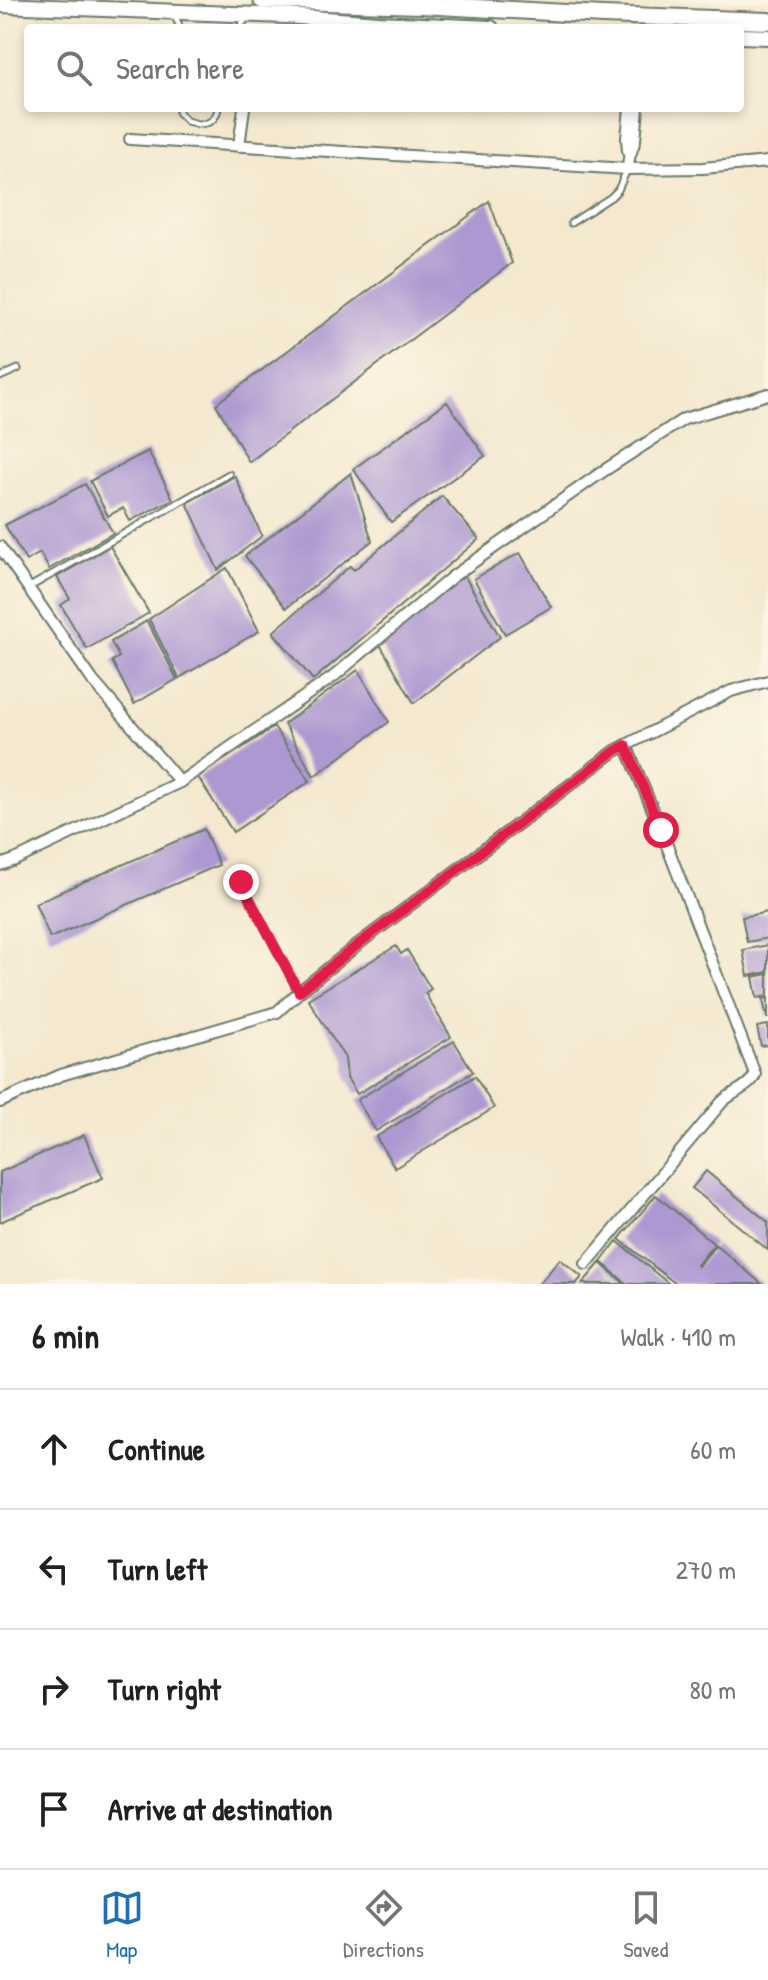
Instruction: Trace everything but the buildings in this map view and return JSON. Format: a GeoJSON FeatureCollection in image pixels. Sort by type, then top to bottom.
{"type":"FeatureCollection","features":[{"type":"Feature","properties":{"kind":"main road"},"geometry":{"type":"LineString","coordinates":[[255,15],[421,5],[768,21]]}},
{"type":"Feature","properties":{"kind":"street"},"geometry":{"type":"LineString","coordinates":[[0,5],[148,8],[173,12],[418,24]]}},
{"type":"Feature","properties":{"kind":"street"},"geometry":{"type":"LineString","coordinates":[[744,36],[768,37]]}},
{"type":"Feature","properties":{"kind":"street"},"geometry":{"type":"LineString","coordinates":[[239,146],[243,112]]}},
{"type":"Feature","properties":{"kind":"street"},"geometry":{"type":"LineString","coordinates":[[628,164],[630,112]]}},
{"type":"Feature","properties":{"kind":"street"},"geometry":{"type":"LineString","coordinates":[[628,164],[635,140],[638,112]]}},
{"type":"Feature","properties":{"kind":"street"},"geometry":{"type":"LineString","coordinates":[[130,139],[703,168],[768,162]]}},
{"type":"Feature","properties":{"kind":"street"},"geometry":{"type":"LineString","coordinates":[[0,865],[180,782],[333,677],[452,577],[605,470],[684,419],[768,394]]}},
{"type":"Feature","properties":{"kind":"street"},"geometry":{"type":"LineString","coordinates":[[0,547],[93,681],[180,782]]}},
{"type":"Feature","properties":{"kind":"street"},"geometry":{"type":"LineString","coordinates":[[0,1102],[61,1075],[277,1012],[361,942],[615,751],[731,691],[768,681]]}},
{"type":"Feature","properties":{"kind":"street"},"geometry":{"type":"LineString","coordinates":[[586,1264],[728,1095],[752,1082],[755,1077],[667,843],[626,745]]}},
{"type":"Feature","properties":{"kind":"lane"},"geometry":{"type":"LineString","coordinates":[[173,12],[178,24]]}},
{"type":"Feature","properties":{"kind":"lane"},"geometry":{"type":"LineString","coordinates":[[179,112],[182,117],[198,124],[212,120],[217,112]]}},
{"type":"Feature","properties":{"kind":"lane"},"geometry":{"type":"LineString","coordinates":[[571,223],[618,190],[628,164]]}},
{"type":"Feature","properties":{"kind":"lane"},"geometry":{"type":"LineString","coordinates":[[0,377],[18,369]]}},
{"type":"Feature","properties":{"kind":"lane"},"geometry":{"type":"LineString","coordinates":[[28,588],[229,474]]}},
{"type":"Feature","properties":{"kind":"lane"},"geometry":{"type":"LineString","coordinates":[[241,882],[299,992]]}},
{"type":"Feature","properties":{"kind":"route"},"geometry":{"type":"LineString","coordinates":[[241,882],[299,992],[396,915],[626,745],[661,830]]}}]}
